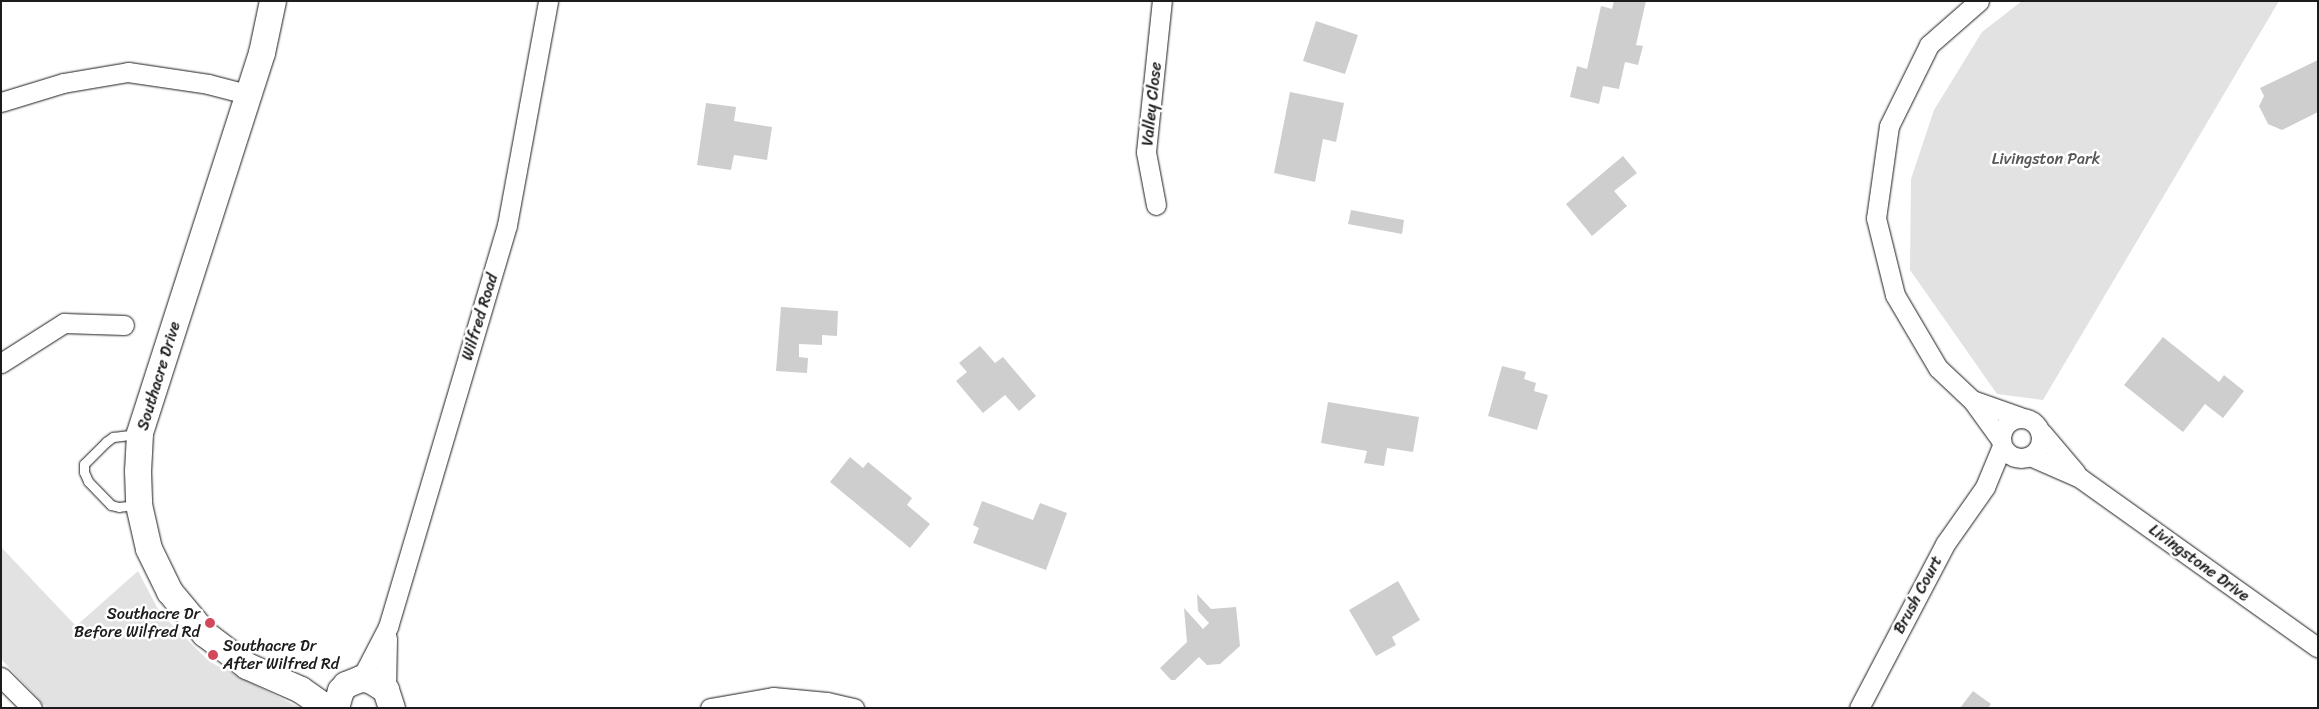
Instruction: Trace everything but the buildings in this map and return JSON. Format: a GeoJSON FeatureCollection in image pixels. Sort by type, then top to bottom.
{"type":"FeatureCollection","features":[{"type":"Feature","properties":{"kind":"street","name":"Southacre Drive"},"geometry":{"type":"LineString","coordinates":[[273,1],[262,53],[247,94],[140,434],[139,505],[150,549],[170,592],[204,634],[232,656],[261,672],[301,690],[327,708]]}},
{"type":"Feature","properties":{"kind":"street","name":"Wilfred Road"},"geometry":{"type":"LineString","coordinates":[[348,691],[388,627],[507,225],[548,1]]}},
{"type":"Feature","properties":{"kind":"street","name":"Valley Close"},"geometry":{"type":"LineString","coordinates":[[1156,205],[1146,152],[1162,1]]}},
{"type":"Feature","properties":{"kind":"street"},"geometry":{"type":"LineString","coordinates":[[1972,400],[2030,419],[2042,433],[2041,442],[2037,450],[2025,457],[2012,456],[1972,400],[1938,368],[1895,295],[1876,218],[1889,126],[1929,45],[1979,1]]}},
{"type":"Feature","properties":{"kind":"street"},"geometry":{"type":"LineString","coordinates":[[1,102],[63,83],[128,72],[208,84],[247,94]]}},
{"type":"Feature","properties":{"kind":"street"},"geometry":{"type":"LineString","coordinates":[[1,362],[64,323],[124,324]]}},
{"type":"Feature","properties":{"kind":"street"},"geometry":{"type":"LineString","coordinates":[[2002,443],[2005,425],[2020,417]]}},
{"type":"Feature","properties":{"kind":"street","name":"Livingstone Drive"},"geometry":{"type":"LineString","coordinates":[[2042,433],[2080,478],[2318,648]]}},
{"type":"Feature","properties":{"kind":"street","name":"Brush Court"},"geometry":{"type":"LineString","coordinates":[[1859,708],[1945,544],[1985,487],[2002,443]]}},
{"type":"Feature","properties":{"kind":"street","name":"Brush Court"},"geometry":{"type":"LineString","coordinates":[[1985,487],[2025,457]]}},
{"type":"Feature","properties":{"kind":"street","name":"Livingstone Drive"},"geometry":{"type":"LineString","coordinates":[[2025,457],[2080,478]]}},
{"type":"Feature","properties":{"kind":"street","name":"Wilfred Road"},"geometry":{"type":"LineString","coordinates":[[388,627],[392,701]]}},
{"type":"Feature","properties":{"kind":"street"},"geometry":{"type":"LineString","coordinates":[[1,677],[32,708]]}},
{"type":"Feature","properties":{"kind":"street","name":"Wilfred Road"},"geometry":{"type":"LineString","coordinates":[[348,691],[379,683],[392,701]]}},
{"type":"Feature","properties":{"kind":"street"},"geometry":{"type":"LineString","coordinates":[[301,690],[348,691]]}},
{"type":"Feature","properties":{"kind":"street"},"geometry":{"type":"LineString","coordinates":[[710,708],[773,697],[827,702],[854,708]]}},
{"type":"Feature","properties":{"kind":"lane"},"geometry":{"type":"LineString","coordinates":[[139,505],[119,507],[111,505],[88,481],[84,472],[84,464],[113,437],[140,434]]}},
{"type":"Feature","properties":{"kind":"green space","name":"Livingston Park"},"geometry":{"type":"Polygon","coordinates":[[[2022,1],[2279,1],[2043,400],[1997,394],[1910,270],[1911,179],[1934,110],[1982,32],[2022,1]]]}},
{"type":"Feature","properties":{"kind":"green space"},"geometry":{"type":"Polygon","coordinates":[[[1,547],[76,626],[138,571],[160,613],[210,662],[300,708],[47,708],[1,659],[1,547]]]}},
{"type":"Feature","properties":{"kind":"place","name":"Southacre Dr Before Wilfred Rd"},"geometry":{"type":"Point","coordinates":[210,623]}},
{"type":"Feature","properties":{"kind":"place","name":"Southacre Dr After Wilfred Rd"},"geometry":{"type":"Point","coordinates":[213,655]}}]}
